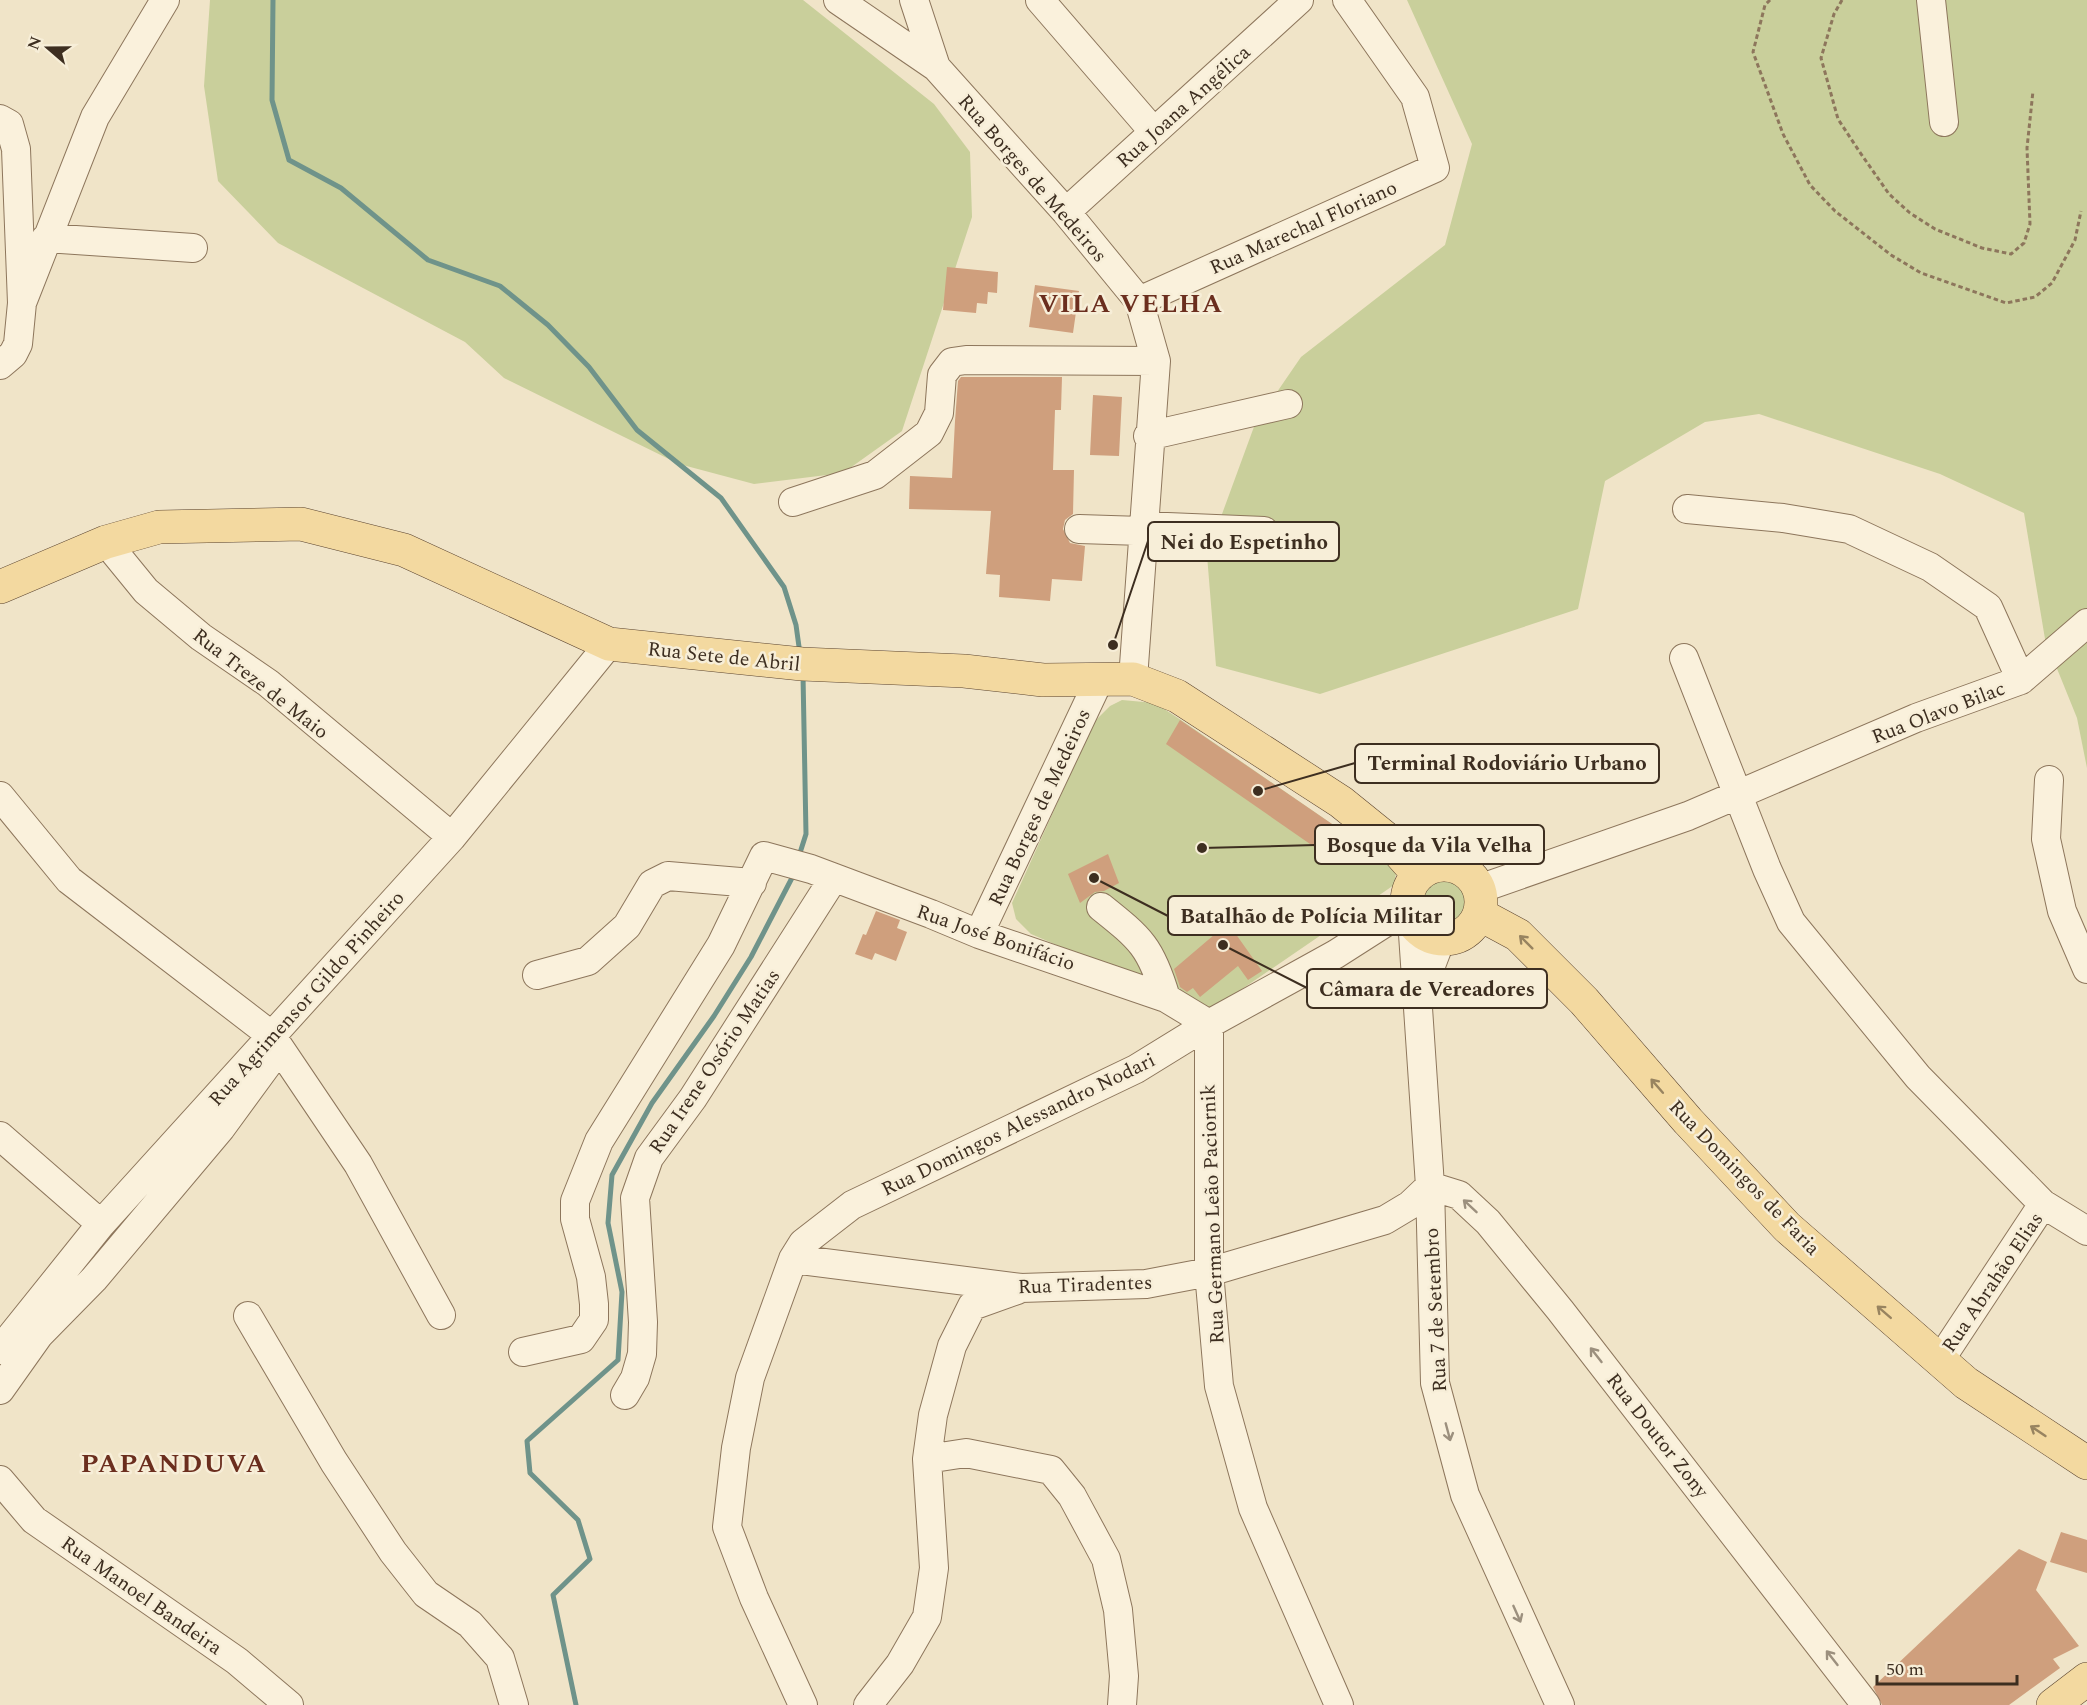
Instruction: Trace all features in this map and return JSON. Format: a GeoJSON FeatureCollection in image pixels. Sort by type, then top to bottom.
{"type":"FeatureCollection","features":[{"type":"Feature","properties":{"kind":"main road","name":"Rua Sete de Abril"},"geometry":{"type":"LineString","coordinates":[[0,587],[106,542],[159,526],[301,524],[404,550],[609,644],[802,664],[964,671],[1043,680],[1133,679],[1177,696],[1341,802],[1388,840],[1419,875]]}},
{"type":"Feature","properties":{"kind":"main road"},"geometry":{"type":"LineString","coordinates":[[1440,865],[1464,870],[1479,901],[1464,933],[1441,939],[1429,936],[1410,914],[1408,896],[1419,875],[1440,865]]}},
{"type":"Feature","properties":{"kind":"main road","name":"Rua Domingos de Faria"},"geometry":{"type":"LineString","coordinates":[[1479,901],[1518,935],[1584,1001],[1688,1121],[1787,1227],[1966,1383],[2087,1464]]}},
{"type":"Feature","properties":{"kind":"main road"},"geometry":{"type":"LineString","coordinates":[[2053,1705],[2087,1679]]}},
{"type":"Feature","properties":{"kind":"street"},"geometry":{"type":"LineString","coordinates":[[22,303],[95,117],[165,0]]}},
{"type":"Feature","properties":{"kind":"street"},"geometry":{"type":"LineString","coordinates":[[838,0],[936,67]]}},
{"type":"Feature","properties":{"kind":"street"},"geometry":{"type":"LineString","coordinates":[[914,0],[936,67]]}},
{"type":"Feature","properties":{"kind":"street"},"geometry":{"type":"LineString","coordinates":[[1040,0],[1154,132]]}},
{"type":"Feature","properties":{"kind":"street","name":"Rua Joana Angélica"},"geometry":{"type":"LineString","coordinates":[[1066,212],[1299,0]]}},
{"type":"Feature","properties":{"kind":"street","name":"Rua Marechal Floriano"},"geometry":{"type":"LineString","coordinates":[[1139,301],[1435,168],[1416,97],[1347,0]]}},
{"type":"Feature","properties":{"kind":"street"},"geometry":{"type":"LineString","coordinates":[[1931,0],[1944,122]]}},
{"type":"Feature","properties":{"kind":"street","name":"Rua Borges de Medeiros"},"geometry":{"type":"LineString","coordinates":[[936,67],[1066,212],[1139,301],[1156,361],[1148,436],[1133,679]]}},
{"type":"Feature","properties":{"kind":"street"},"geometry":{"type":"LineString","coordinates":[[0,119],[9,124],[16,148],[22,303],[18,344],[13,354],[0,365]]}},
{"type":"Feature","properties":{"kind":"street"},"geometry":{"type":"LineString","coordinates":[[46,238],[194,248]]}},
{"type":"Feature","properties":{"kind":"street"},"geometry":{"type":"LineString","coordinates":[[793,502],[875,475],[929,433],[939,413],[942,375],[952,362],[966,360],[1156,361]]}},
{"type":"Feature","properties":{"kind":"street"},"geometry":{"type":"LineString","coordinates":[[1148,436],[1288,404]]}},
{"type":"Feature","properties":{"kind":"street","name":"Rua Olavo Bilac"},"geometry":{"type":"LineString","coordinates":[[1479,901],[1499,880],[1575,857],[1739,794],[1916,718],[2021,680],[1988,607],[1930,567],[1848,529],[1783,518],[1687,509]]}},
{"type":"Feature","properties":{"kind":"street"},"geometry":{"type":"LineString","coordinates":[[1079,529],[1264,531]]}},
{"type":"Feature","properties":{"kind":"street","name":"Rua Treze de Maio"},"geometry":{"type":"LineString","coordinates":[[106,542],[146,591],[201,638],[268,683],[452,837]]}},
{"type":"Feature","properties":{"kind":"street"},"geometry":{"type":"LineString","coordinates":[[2021,680],[2087,623]]}},
{"type":"Feature","properties":{"kind":"street","name":"Rua Agrimensor Gildo Pinheiro"},"geometry":{"type":"LineString","coordinates":[[0,1350],[33,1326],[101,1224],[275,1041],[452,837],[609,644]]}},
{"type":"Feature","properties":{"kind":"street"},"geometry":{"type":"LineString","coordinates":[[1684,658],[1767,869],[1791,922],[1918,1077],[2043,1204],[2084,1223]]}},
{"type":"Feature","properties":{"kind":"street","name":"Rua Borges de Medeiros"},"geometry":{"type":"LineString","coordinates":[[979,934],[1099,680]]}},
{"type":"Feature","properties":{"kind":"street"},"geometry":{"type":"LineString","coordinates":[[2049,780],[2046,838],[2062,912],[2087,969]]}},
{"type":"Feature","properties":{"kind":"street"},"geometry":{"type":"LineString","coordinates":[[0,796],[69,880],[275,1041],[358,1164],[441,1315]]}},
{"type":"Feature","properties":{"kind":"street","name":"Rua José Bonifácio"},"geometry":{"type":"LineString","coordinates":[[752,883],[764,856],[779,860],[931,914],[979,934],[1166,998],[1209,1024]]}},
{"type":"Feature","properties":{"kind":"street","name":"Rua Irene Osório Matias"},"geometry":{"type":"LineString","coordinates":[[625,1395],[635,1378],[642,1354],[643,1322],[635,1198],[649,1158],[699,1089],[822,874]]}},
{"type":"Feature","properties":{"kind":"street"},"geometry":{"type":"LineString","coordinates":[[523,1352],[581,1339],[594,1320],[591,1277],[575,1219],[575,1201],[599,1141],[721,945],[752,883],[668,876],[652,884],[627,926],[588,961],[537,975]]}},
{"type":"Feature","properties":{"kind":"street"},"geometry":{"type":"LineString","coordinates":[[1101,907],[1136,934],[1158,970],[1166,998]]}},
{"type":"Feature","properties":{"kind":"street","name":"Rua 7 de Setembro"},"geometry":{"type":"LineString","coordinates":[[1410,914],[1419,1000],[1431,1186],[1435,1383],[1465,1495],[1560,1705]]}},
{"type":"Feature","properties":{"kind":"street","name":"Rua Domingos Alessandro Nodari"},"geometry":{"type":"LineString","coordinates":[[803,1705],[754,1598],[728,1527],[736,1448],[750,1378],[793,1259],[803,1243],[852,1205],[1136,1070],[1209,1024],[1410,914]]}},
{"type":"Feature","properties":{"kind":"street","name":"Rua 7 de Setembro"},"geometry":{"type":"LineString","coordinates":[[1419,1000],[1441,939]]}},
{"type":"Feature","properties":{"kind":"street","name":"Rua Germano Leão Paciornik"},"geometry":{"type":"LineString","coordinates":[[1209,1024],[1209,1272],[1219,1386],[1253,1508],[1339,1705]]}},
{"type":"Feature","properties":{"kind":"street"},"geometry":{"type":"LineString","coordinates":[[0,1390],[33,1326],[101,1270],[221,1128],[275,1041]]}},
{"type":"Feature","properties":{"kind":"street"},"geometry":{"type":"LineString","coordinates":[[0,1136],[101,1224]]}},
{"type":"Feature","properties":{"kind":"street","name":"Rua Tiradentes"},"geometry":{"type":"LineString","coordinates":[[793,1259],[1021,1288],[1146,1284],[1209,1272],[1385,1220],[1410,1205],[1431,1186]]}},
{"type":"Feature","properties":{"kind":"street","name":"Rua Doutor Zony"},"geometry":{"type":"LineString","coordinates":[[1431,1186],[1459,1195],[1488,1222],[1582,1338],[1866,1705]]}},
{"type":"Feature","properties":{"kind":"street","name":"Rua Abrahão Elias"},"geometry":{"type":"LineString","coordinates":[[1940,1360],[2043,1204]]}},
{"type":"Feature","properties":{"kind":"street"},"geometry":{"type":"LineString","coordinates":[[868,1705],[900,1664],[927,1617],[934,1568],[927,1460],[933,1415],[952,1346],[972,1306],[1021,1288]]}},
{"type":"Feature","properties":{"kind":"street"},"geometry":{"type":"LineString","coordinates":[[248,1316],[334,1462],[393,1552],[426,1594],[470,1624],[500,1658],[514,1705]]}},
{"type":"Feature","properties":{"kind":"street"},"geometry":{"type":"LineString","coordinates":[[927,1460],[966,1453],[1051,1470],[1072,1496],[1106,1559],[1118,1610],[1124,1676],[1122,1705]]}},
{"type":"Feature","properties":{"kind":"street","name":"Rua Manoel Bandeira"},"geometry":{"type":"LineString","coordinates":[[0,1480],[34,1520],[237,1661],[289,1705]]}},
{"type":"Feature","properties":{"kind":"path"},"geometry":{"type":"LineString","coordinates":[[1770,0],[1764,5],[1753,52],[1783,134],[1810,185],[1835,211],[1890,255],[1921,273],[2006,303],[2035,297],[2052,283],[2075,240],[2080,211]]}},
{"type":"Feature","properties":{"kind":"path"},"geometry":{"type":"LineString","coordinates":[[1842,0],[1834,14],[1821,58],[1838,119],[1889,194],[1910,213],[1935,229],[1982,248],[2011,254],[2024,243],[2030,224],[2027,148],[2033,91]]}},
{"type":"Feature","properties":{"kind":"green space"},"geometry":{"type":"Polygon","coordinates":[[[210,0],[803,0],[934,104],[970,152],[972,217],[902,431],[843,473],[754,484],[679,464],[504,378],[465,342],[278,243],[218,181],[204,86],[210,0]]]}},
{"type":"Feature","properties":{"kind":"green space"},"geometry":{"type":"Polygon","coordinates":[[[1407,0],[2087,0],[2087,768],[2077,718],[2045,639],[2024,513],[1940,474],[1759,414],[1705,422],[1605,481],[1578,609],[1320,694],[1216,666],[1207,555],[1255,424],[1301,357],[1445,245],[1472,144],[1407,0]]]}},
{"type":"Feature","properties":{"kind":"green space"},"geometry":{"type":"Polygon","coordinates":[[[1122,700],[1155,703],[1181,720],[1387,862],[1396,873],[1394,885],[1210,1011],[1031,934],[1016,919],[1012,903],[1094,722],[1110,706],[1122,700]]]}},
{"type":"Feature","properties":{"kind":"green space"},"geometry":{"type":"Polygon","coordinates":[[[1440,878],[1450,878],[1465,888],[1469,902],[1468,911],[1459,922],[1450,926],[1440,926],[1425,916],[1421,907],[1421,897],[1431,882],[1440,878]]]}},
{"type":"Feature","properties":{"kind":"building"},"geometry":{"type":"Polygon","coordinates":[[[947,267],[998,272],[997,293],[988,292],[987,304],[977,303],[976,313],[943,310],[947,267]]]}},
{"type":"Feature","properties":{"kind":"building"},"geometry":{"type":"Polygon","coordinates":[[[1035,285],[1079,291],[1073,333],[1029,327],[1035,285]]]}},
{"type":"Feature","properties":{"kind":"building"},"geometry":{"type":"Polygon","coordinates":[[[961,377],[1062,377],[1061,410],[1055,410],[1053,470],[1074,470],[1073,514],[1065,520],[1063,529],[1070,543],[1085,546],[1082,581],[1052,579],[1050,601],[999,597],[1000,575],[986,574],[991,511],[909,509],[910,476],[952,478],[958,381],[961,377]]]}},
{"type":"Feature","properties":{"kind":"building"},"geometry":{"type":"Polygon","coordinates":[[[1093,395],[1122,397],[1119,456],[1090,455],[1093,395]]]}},
{"type":"Feature","properties":{"kind":"building"},"geometry":{"type":"Polygon","coordinates":[[[1180,720],[1351,837],[1336,862],[1166,744],[1180,720]]]}},
{"type":"Feature","properties":{"kind":"building"},"geometry":{"type":"Polygon","coordinates":[[[1108,854],[1119,883],[1104,891],[1095,892],[1080,903],[1068,874],[1108,854]]]}},
{"type":"Feature","properties":{"kind":"building"},"geometry":{"type":"Polygon","coordinates":[[[876,911],[900,920],[897,928],[907,932],[896,961],[875,953],[872,960],[855,954],[876,911]]]}},
{"type":"Feature","properties":{"kind":"building"},"geometry":{"type":"Polygon","coordinates":[[[1228,923],[1262,971],[1248,980],[1238,966],[1200,997],[1193,988],[1187,992],[1180,987],[1174,969],[1228,923]]]}},
{"type":"Feature","properties":{"kind":"building"},"geometry":{"type":"Polygon","coordinates":[[[2061,1532],[2087,1540],[2087,1573],[2050,1562],[2061,1532]]]}},
{"type":"Feature","properties":{"kind":"building"},"geometry":{"type":"Polygon","coordinates":[[[2019,1549],[2047,1562],[2036,1590],[2079,1646],[2053,1659],[2060,1668],[2009,1705],[1882,1705],[1873,1687],[2019,1549]]]}},
{"type":"Feature","properties":{"kind":"waterway"},"geometry":{"type":"LineString","coordinates":[[273,0],[272,100],[289,160],[341,188],[428,260],[500,286],[548,325],[589,367],[637,430],[721,498],[784,587],[796,625],[800,654]]}},
{"type":"Feature","properties":{"kind":"waterway"},"geometry":{"type":"LineString","coordinates":[[799,856],[806,834],[803,675]]}},
{"type":"Feature","properties":{"kind":"waterway"},"geometry":{"type":"LineString","coordinates":[[576,1705],[553,1595],[590,1559],[578,1520],[530,1473],[527,1441],[618,1360],[622,1292],[608,1223],[612,1175],[652,1103],[714,1016],[751,957],[794,874]]}},
{"type":"Feature","properties":{"kind":"place","name":"Nei do Espetinho"},"geometry":{"type":"Point","coordinates":[1113,645]}},
{"type":"Feature","properties":{"kind":"place","name":"Terminal Rodoviário Urbano"},"geometry":{"type":"Point","coordinates":[1258,791]}},
{"type":"Feature","properties":{"kind":"place","name":"Bosque da Vila Velha"},"geometry":{"type":"Point","coordinates":[1202,848]}},
{"type":"Feature","properties":{"kind":"place","name":"Batalhão de Polícia Militar"},"geometry":{"type":"Point","coordinates":[1094,878]}},
{"type":"Feature","properties":{"kind":"place","name":"Câmara de Vereadores"},"geometry":{"type":"Point","coordinates":[1223,945]}},
{"type":"Feature","properties":{"kind":"district","name":"VILA VELHA"},"geometry":{"type":"Point","coordinates":[1131,303]}},
{"type":"Feature","properties":{"kind":"district","name":"PAPANDUVA"},"geometry":{"type":"Point","coordinates":[174,1463]}}]}
